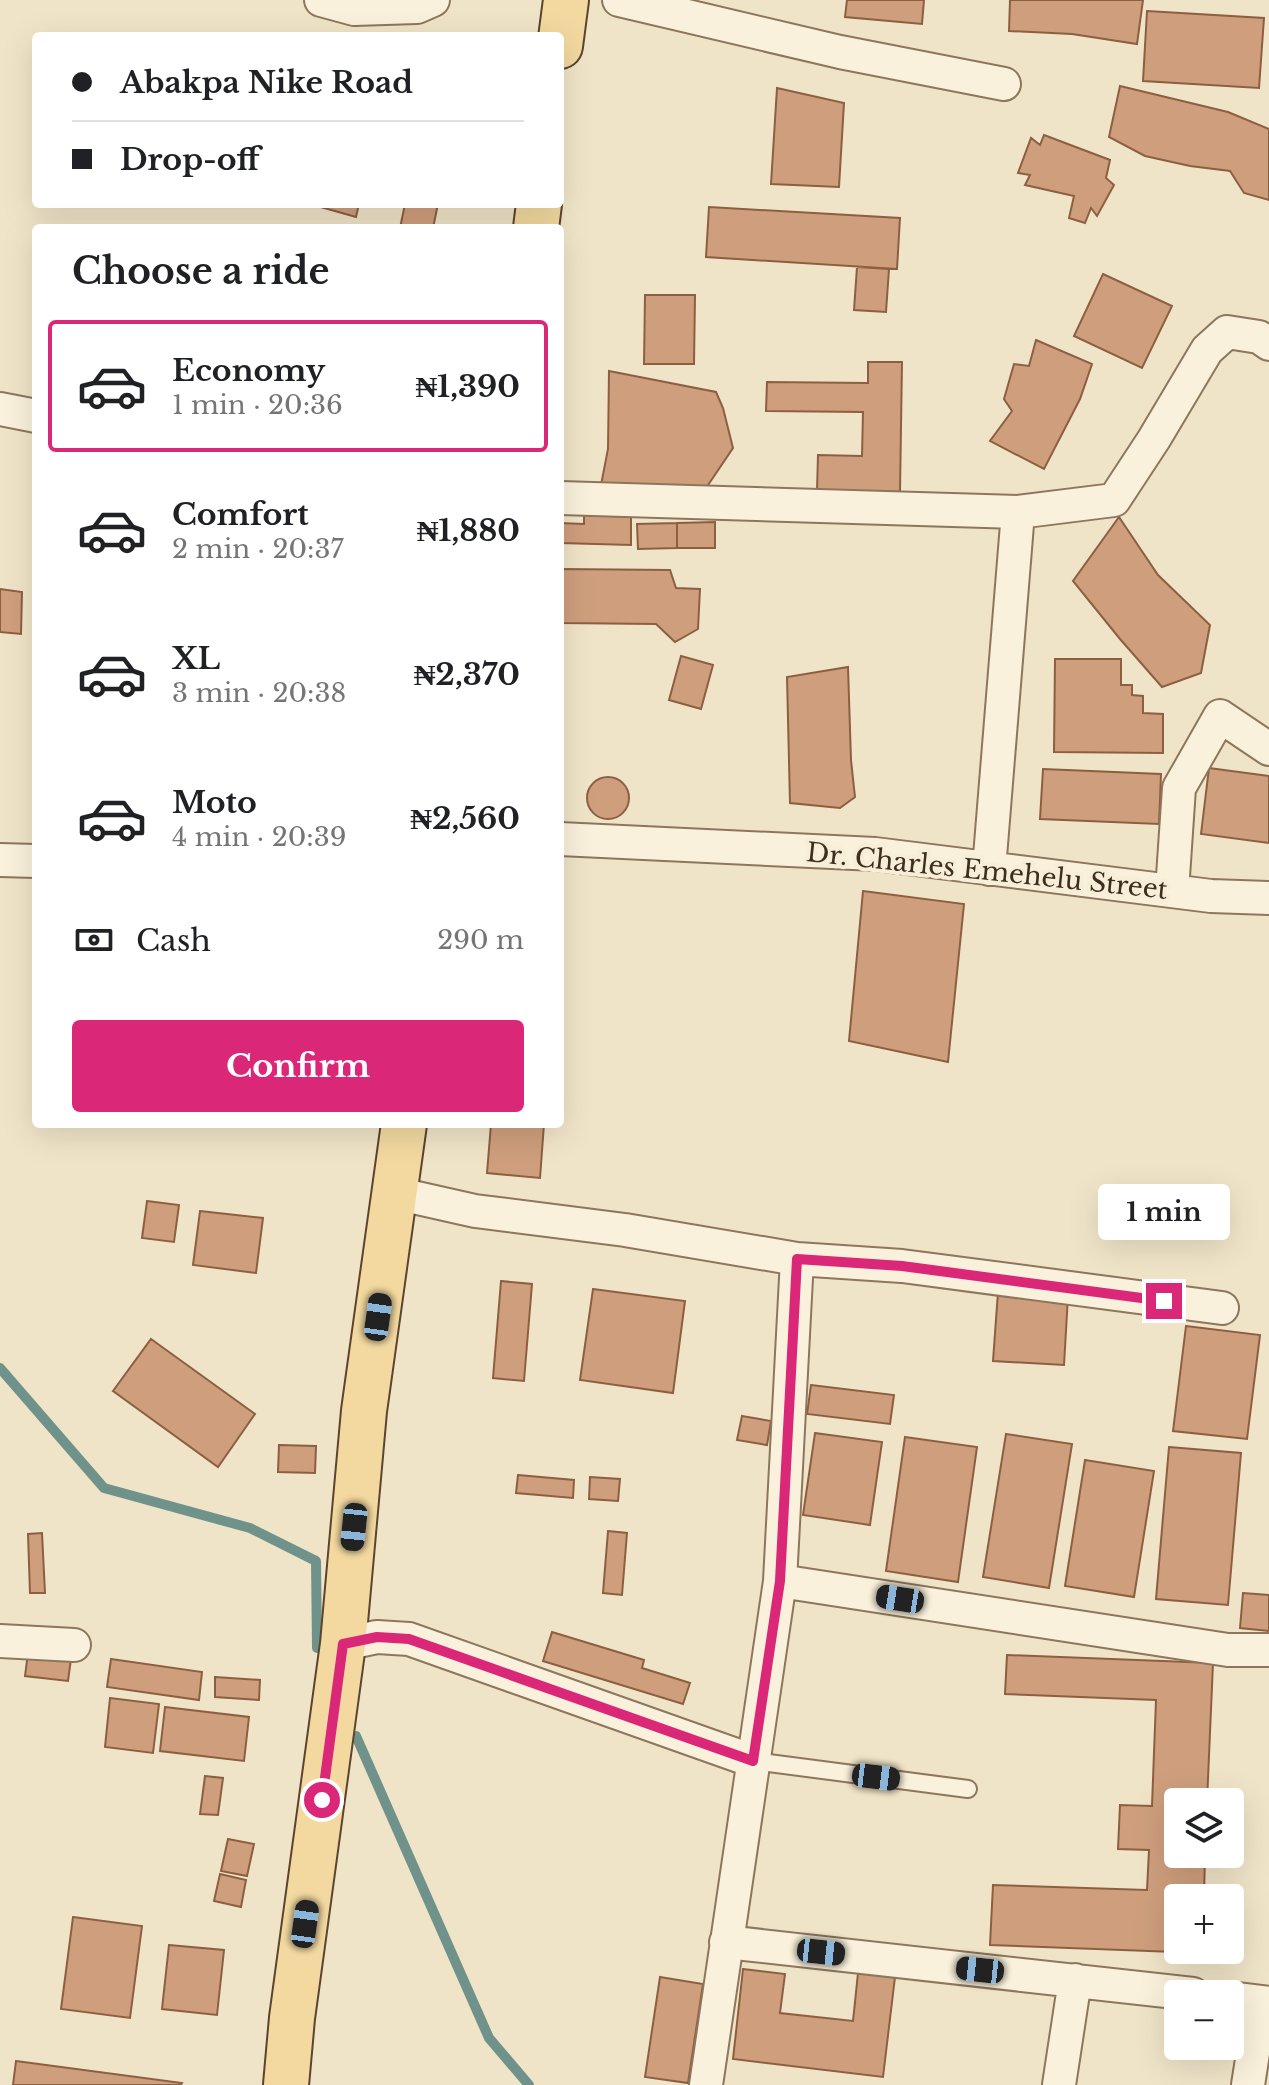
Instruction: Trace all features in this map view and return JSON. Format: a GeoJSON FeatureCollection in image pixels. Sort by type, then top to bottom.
{"type":"FeatureCollection","features":[{"type":"Feature","properties":{"kind":"main road"},"geometry":{"type":"LineString","coordinates":[[562,32],[566,0]]}},
{"type":"Feature","properties":{"kind":"main road"},"geometry":{"type":"LineString","coordinates":[[286,2085],[292,2018],[343,1644],[364,1411],[403,1128]]}},
{"type":"Feature","properties":{"kind":"street"},"geometry":{"type":"LineString","coordinates":[[321,0],[354,9],[417,7],[433,0]]}},
{"type":"Feature","properties":{"kind":"street"},"geometry":{"type":"LineString","coordinates":[[619,0],[840,52],[1004,84]]}},
{"type":"Feature","properties":{"kind":"street"},"geometry":{"type":"LineString","coordinates":[[564,498],[1018,512],[1114,500],[1207,350],[1227,332],[1259,337],[1269,344]]}},
{"type":"Feature","properties":{"kind":"street"},"geometry":{"type":"LineString","coordinates":[[0,409],[32,415]]}},
{"type":"Feature","properties":{"kind":"street"},"geometry":{"type":"LineString","coordinates":[[989,869],[1018,512]]}},
{"type":"Feature","properties":{"kind":"street"},"geometry":{"type":"LineString","coordinates":[[1172,891],[1179,788],[1220,716],[1269,749]]}},
{"type":"Feature","properties":{"kind":"street","name":"Dr. Charles Emehelu Street"},"geometry":{"type":"LineString","coordinates":[[564,839],[875,854],[1211,896],[1269,898]]}},
{"type":"Feature","properties":{"kind":"street"},"geometry":{"type":"LineString","coordinates":[[0,860],[32,861]]}},
{"type":"Feature","properties":{"kind":"street"},"geometry":{"type":"LineString","coordinates":[[395,1193],[475,1211],[625,1230],[797,1259],[902,1266],[1222,1308]]}},
{"type":"Feature","properties":{"kind":"street"},"geometry":{"type":"LineString","coordinates":[[706,2085],[780,1581],[797,1259]]}},
{"type":"Feature","properties":{"kind":"street"},"geometry":{"type":"LineString","coordinates":[[780,1581],[1228,1650],[1269,1650]]}},
{"type":"Feature","properties":{"kind":"street"},"geometry":{"type":"LineString","coordinates":[[343,1644],[377,1637],[409,1639],[753,1761]]}},
{"type":"Feature","properties":{"kind":"street"},"geometry":{"type":"LineString","coordinates":[[0,1641],[74,1645]]}},
{"type":"Feature","properties":{"kind":"street"},"geometry":{"type":"LineString","coordinates":[[726,1942],[1164,1991]]}},
{"type":"Feature","properties":{"kind":"street"},"geometry":{"type":"LineString","coordinates":[[1059,2085],[1075,1980]]}},
{"type":"Feature","properties":{"kind":"street"},"geometry":{"type":"LineString","coordinates":[[1248,2085],[1253,2001]]}},
{"type":"Feature","properties":{"kind":"lane"},"geometry":{"type":"LineString","coordinates":[[753,1761],[968,1789]]}},
{"type":"Feature","properties":{"kind":"building"},"geometry":{"type":"Polygon","coordinates":[[[847,0],[924,0],[922,24],[845,17],[847,0]]]}},
{"type":"Feature","properties":{"kind":"building"},"geometry":{"type":"Polygon","coordinates":[[[1010,0],[1143,0],[1137,44],[1072,34],[1009,31],[1010,0]]]}},
{"type":"Feature","properties":{"kind":"building"},"geometry":{"type":"Polygon","coordinates":[[[1147,11],[1264,18],[1259,88],[1143,81],[1147,11]]]}},
{"type":"Feature","properties":{"kind":"building"},"geometry":{"type":"Polygon","coordinates":[[[1120,86],[1228,112],[1269,129],[1269,200],[1244,193],[1230,171],[1145,156],[1109,137],[1120,86]]]}},
{"type":"Feature","properties":{"kind":"building"},"geometry":{"type":"Polygon","coordinates":[[[777,88],[844,103],[839,187],[771,184],[777,88]]]}},
{"type":"Feature","properties":{"kind":"building"},"geometry":{"type":"Polygon","coordinates":[[[1044,135],[1110,160],[1106,178],[1114,185],[1097,216],[1091,208],[1085,223],[1069,218],[1074,196],[1025,185],[1030,175],[1018,173],[1031,138],[1040,145],[1044,135]]]}},
{"type":"Feature","properties":{"kind":"building"},"geometry":{"type":"Polygon","coordinates":[[[709,207],[900,218],[897,269],[706,257],[709,207]]]}},
{"type":"Feature","properties":{"kind":"building"},"geometry":{"type":"Polygon","coordinates":[[[324,208],[358,208],[356,217],[324,208]]]}},
{"type":"Feature","properties":{"kind":"building"},"geometry":{"type":"Polygon","coordinates":[[[404,208],[437,208],[434,224],[401,224],[404,208]]]}},
{"type":"Feature","properties":{"kind":"building"},"geometry":{"type":"Polygon","coordinates":[[[857,267],[889,269],[886,312],[854,310],[857,267]]]}},
{"type":"Feature","properties":{"kind":"building"},"geometry":{"type":"Polygon","coordinates":[[[1103,274],[1172,306],[1142,368],[1074,336],[1103,274]]]}},
{"type":"Feature","properties":{"kind":"building"},"geometry":{"type":"Polygon","coordinates":[[[645,295],[695,295],[694,364],[644,364],[645,295]]]}},
{"type":"Feature","properties":{"kind":"building"},"geometry":{"type":"Polygon","coordinates":[[[1036,340],[1092,364],[1080,399],[1044,469],[990,441],[1012,411],[1004,399],[1014,364],[1029,366],[1036,340]]]}},
{"type":"Feature","properties":{"kind":"building"},"geometry":{"type":"Polygon","coordinates":[[[868,362],[902,362],[900,492],[817,491],[818,455],[862,456],[863,412],[766,411],[767,382],[868,383],[868,362]]]}},
{"type":"Feature","properties":{"kind":"building"},"geometry":{"type":"Polygon","coordinates":[[[609,371],[716,392],[733,448],[706,488],[600,490],[608,449],[609,371]]]}},
{"type":"Feature","properties":{"kind":"building"},"geometry":{"type":"Polygon","coordinates":[[[584,515],[631,517],[631,545],[564,543],[564,523],[584,524],[584,515]]]}},
{"type":"Feature","properties":{"kind":"building"},"geometry":{"type":"Polygon","coordinates":[[[1119,517],[1158,575],[1210,625],[1201,673],[1162,687],[1073,581],[1119,517]]]}},
{"type":"Feature","properties":{"kind":"building"},"geometry":{"type":"Polygon","coordinates":[[[715,522],[715,548],[677,548],[677,523],[715,522]]]}},
{"type":"Feature","properties":{"kind":"building"},"geometry":{"type":"Polygon","coordinates":[[[677,523],[677,548],[638,549],[637,524],[677,523]]]}},
{"type":"Feature","properties":{"kind":"building"},"geometry":{"type":"Polygon","coordinates":[[[564,569],[670,570],[676,588],[700,589],[698,629],[675,642],[656,624],[564,623],[564,569]]]}},
{"type":"Feature","properties":{"kind":"building"},"geometry":{"type":"Polygon","coordinates":[[[0,589],[22,592],[21,634],[0,632],[0,589]]]}},
{"type":"Feature","properties":{"kind":"building"},"geometry":{"type":"Polygon","coordinates":[[[681,656],[713,665],[701,709],[669,700],[681,656]]]}},
{"type":"Feature","properties":{"kind":"building"},"geometry":{"type":"Polygon","coordinates":[[[1055,659],[1121,659],[1121,685],[1132,685],[1132,695],[1143,696],[1143,713],[1163,714],[1163,753],[1054,752],[1055,659]]]}},
{"type":"Feature","properties":{"kind":"building"},"geometry":{"type":"Polygon","coordinates":[[[848,667],[855,797],[840,808],[790,803],[787,677],[848,667]]]}},
{"type":"Feature","properties":{"kind":"building"},"geometry":{"type":"Polygon","coordinates":[[[1209,768],[1269,776],[1269,843],[1201,834],[1209,768]]]}},
{"type":"Feature","properties":{"kind":"building"},"geometry":{"type":"Polygon","coordinates":[[[1043,769],[1161,774],[1159,824],[1040,819],[1043,769]]]}},
{"type":"Feature","properties":{"kind":"building"},"geometry":{"type":"Polygon","coordinates":[[[608,777],[623,783],[629,798],[623,813],[608,819],[593,813],[587,798],[593,783],[608,777]]]}},
{"type":"Feature","properties":{"kind":"building"},"geometry":{"type":"Polygon","coordinates":[[[863,891],[964,904],[948,1062],[849,1041],[863,891]]]}},
{"type":"Feature","properties":{"kind":"building"},"geometry":{"type":"Polygon","coordinates":[[[491,1128],[544,1128],[540,1178],[487,1173],[491,1128]]]}},
{"type":"Feature","properties":{"kind":"building"},"geometry":{"type":"Polygon","coordinates":[[[147,1201],[179,1205],[174,1242],[142,1238],[147,1201]]]}},
{"type":"Feature","properties":{"kind":"building"},"geometry":{"type":"Polygon","coordinates":[[[200,1211],[263,1218],[256,1273],[193,1265],[200,1211]]]}},
{"type":"Feature","properties":{"kind":"building"},"geometry":{"type":"Polygon","coordinates":[[[501,1281],[532,1284],[524,1381],[493,1378],[501,1281]]]}},
{"type":"Feature","properties":{"kind":"building"},"geometry":{"type":"Polygon","coordinates":[[[593,1289],[685,1301],[673,1393],[580,1380],[593,1289]]]}},
{"type":"Feature","properties":{"kind":"building"},"geometry":{"type":"Polygon","coordinates":[[[998,1292],[1068,1296],[1064,1365],[993,1361],[998,1292]]]}},
{"type":"Feature","properties":{"kind":"building"},"geometry":{"type":"Polygon","coordinates":[[[1186,1326],[1260,1335],[1247,1439],[1173,1431],[1186,1326]]]}},
{"type":"Feature","properties":{"kind":"building"},"geometry":{"type":"Polygon","coordinates":[[[151,1339],[255,1414],[218,1467],[113,1391],[151,1339]]]}},
{"type":"Feature","properties":{"kind":"building"},"geometry":{"type":"Polygon","coordinates":[[[811,1385],[894,1395],[890,1424],[807,1414],[811,1385]]]}},
{"type":"Feature","properties":{"kind":"building"},"geometry":{"type":"Polygon","coordinates":[[[742,1416],[771,1421],[767,1445],[737,1440],[742,1416]]]}},
{"type":"Feature","properties":{"kind":"building"},"geometry":{"type":"Polygon","coordinates":[[[815,1433],[882,1442],[870,1525],[803,1515],[815,1433]]]}},
{"type":"Feature","properties":{"kind":"building"},"geometry":{"type":"Polygon","coordinates":[[[1006,1434],[1072,1444],[1049,1588],[983,1577],[1006,1434]]]}},
{"type":"Feature","properties":{"kind":"building"},"geometry":{"type":"Polygon","coordinates":[[[905,1437],[977,1447],[958,1582],[886,1571],[905,1437]]]}},
{"type":"Feature","properties":{"kind":"building"},"geometry":{"type":"Polygon","coordinates":[[[279,1445],[316,1446],[315,1473],[278,1472],[279,1445]]]}},
{"type":"Feature","properties":{"kind":"building"},"geometry":{"type":"Polygon","coordinates":[[[1169,1447],[1241,1453],[1228,1605],[1156,1599],[1169,1447]]]}},
{"type":"Feature","properties":{"kind":"building"},"geometry":{"type":"Polygon","coordinates":[[[1085,1460],[1154,1471],[1134,1597],[1065,1586],[1085,1460]]]}},
{"type":"Feature","properties":{"kind":"building"},"geometry":{"type":"Polygon","coordinates":[[[518,1475],[574,1480],[573,1498],[516,1493],[518,1475]]]}},
{"type":"Feature","properties":{"kind":"building"},"geometry":{"type":"Polygon","coordinates":[[[590,1477],[620,1479],[618,1501],[589,1499],[590,1477]]]}},
{"type":"Feature","properties":{"kind":"building"},"geometry":{"type":"Polygon","coordinates":[[[608,1531],[627,1533],[622,1595],[603,1593],[608,1531]]]}},
{"type":"Feature","properties":{"kind":"building"},"geometry":{"type":"Polygon","coordinates":[[[42,1533],[45,1593],[30,1593],[28,1534],[42,1533]]]}},
{"type":"Feature","properties":{"kind":"building"},"geometry":{"type":"Polygon","coordinates":[[[1243,1593],[1269,1595],[1269,1631],[1240,1628],[1243,1593]]]}},
{"type":"Feature","properties":{"kind":"building"},"geometry":{"type":"Polygon","coordinates":[[[552,1632],[644,1660],[642,1668],[690,1683],[683,1704],[543,1661],[552,1632]]]}},
{"type":"Feature","properties":{"kind":"building"},"geometry":{"type":"Polygon","coordinates":[[[28,1653],[71,1659],[68,1681],[25,1676],[28,1653]]]}},
{"type":"Feature","properties":{"kind":"building"},"geometry":{"type":"Polygon","coordinates":[[[1007,1655],[1213,1663],[1208,1788],[1164,1788],[1164,1868],[1205,1868],[1204,1884],[1164,1884],[1164,1952],[990,1945],[993,1885],[1147,1890],[1149,1850],[1118,1849],[1120,1805],[1152,1806],[1156,1700],[1005,1694],[1007,1655]]]}},
{"type":"Feature","properties":{"kind":"building"},"geometry":{"type":"Polygon","coordinates":[[[111,1659],[202,1672],[199,1700],[107,1687],[111,1659]]]}},
{"type":"Feature","properties":{"kind":"building"},"geometry":{"type":"Polygon","coordinates":[[[215,1677],[260,1680],[259,1700],[215,1697],[215,1677]]]}},
{"type":"Feature","properties":{"kind":"building"},"geometry":{"type":"Polygon","coordinates":[[[110,1698],[159,1704],[153,1753],[105,1747],[110,1698]]]}},
{"type":"Feature","properties":{"kind":"building"},"geometry":{"type":"Polygon","coordinates":[[[165,1707],[249,1717],[244,1761],[160,1751],[165,1707]]]}},
{"type":"Feature","properties":{"kind":"building"},"geometry":{"type":"Polygon","coordinates":[[[205,1776],[223,1778],[218,1815],[200,1814],[205,1776]]]}},
{"type":"Feature","properties":{"kind":"building"},"geometry":{"type":"Polygon","coordinates":[[[228,1839],[254,1844],[247,1876],[221,1871],[228,1839]]]}},
{"type":"Feature","properties":{"kind":"building"},"geometry":{"type":"Polygon","coordinates":[[[220,1874],[246,1880],[241,1907],[214,1901],[220,1874]]]}},
{"type":"Feature","properties":{"kind":"building"},"geometry":{"type":"Polygon","coordinates":[[[73,1917],[142,1926],[130,2018],[61,2009],[73,1917]]]}},
{"type":"Feature","properties":{"kind":"building"},"geometry":{"type":"Polygon","coordinates":[[[169,1945],[224,1950],[217,2015],[162,2009],[169,1945]]]}},
{"type":"Feature","properties":{"kind":"building"},"geometry":{"type":"Polygon","coordinates":[[[743,1969],[785,1974],[780,2013],[853,2021],[858,1973],[895,1977],[883,2077],[733,2059],[743,1969]]]}},
{"type":"Feature","properties":{"kind":"building"},"geometry":{"type":"Polygon","coordinates":[[[660,1977],[703,1984],[688,2083],[645,2077],[660,1977]]]}},
{"type":"Feature","properties":{"kind":"building"},"geometry":{"type":"Polygon","coordinates":[[[16,2061],[182,2083],[13,2085],[16,2061]]]}},
{"type":"Feature","properties":{"kind":"waterway"},"geometry":{"type":"LineString","coordinates":[[0,1368],[104,1488],[250,1528],[316,1561],[317,1648]]}},
{"type":"Feature","properties":{"kind":"waterway"},"geometry":{"type":"LineString","coordinates":[[356,1736],[489,2038],[529,2085]]}},
{"type":"Feature","properties":{"kind":"route"},"geometry":{"type":"LineString","coordinates":[[322,1800],[343,1644],[377,1637],[409,1639],[753,1761],[780,1581],[797,1259],[902,1266],[1164,1301]]}}]}
